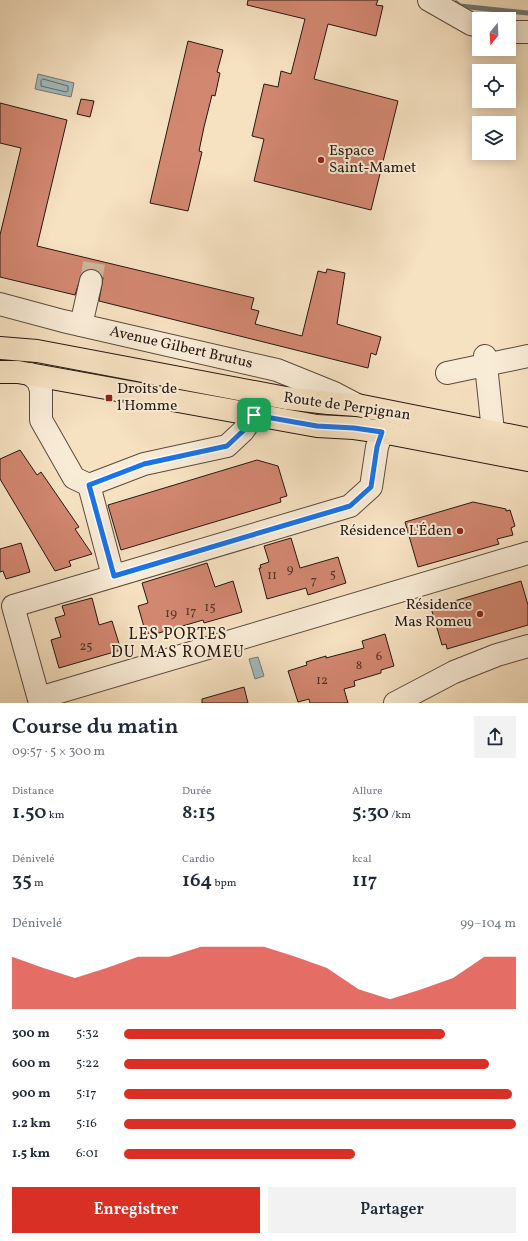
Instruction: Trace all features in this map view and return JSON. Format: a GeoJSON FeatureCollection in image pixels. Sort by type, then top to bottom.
{"type":"FeatureCollection","features":[{"type":"Feature","properties":{"kind":"main road","name":"Route de Perpignan"},"geometry":{"type":"LineString","coordinates":[[0,348],[37,350],[286,398],[357,405],[528,439]]}},
{"type":"Feature","properties":{"kind":"main road","name":"Route de Perpignan"},"geometry":{"type":"LineString","coordinates":[[0,372],[30,374],[317,426],[354,428],[382,432],[528,460]]}},
{"type":"Feature","properties":{"kind":"street"},"geometry":{"type":"LineString","coordinates":[[429,0],[472,24]]}},
{"type":"Feature","properties":{"kind":"street"},"geometry":{"type":"LineString","coordinates":[[516,32],[528,32]]}},
{"type":"Feature","properties":{"kind":"street"},"geometry":{"type":"LineString","coordinates":[[81,325],[91,281]]}},
{"type":"Feature","properties":{"kind":"street","name":"Avenue Gilbert Brutus"},"geometry":{"type":"LineString","coordinates":[[0,304],[81,325],[277,370],[334,393],[357,405]]}},
{"type":"Feature","properties":{"kind":"street"},"geometry":{"type":"LineString","coordinates":[[447,373],[486,360],[528,356]]}},
{"type":"Feature","properties":{"kind":"street"},"geometry":{"type":"LineString","coordinates":[[486,360],[493,431]]}},
{"type":"Feature","properties":{"kind":"street"},"geometry":{"type":"LineString","coordinates":[[30,374],[38,381],[41,390],[42,420],[74,478],[89,485],[144,464],[227,446],[243,431],[254,415]]}},
{"type":"Feature","properties":{"kind":"street"},"geometry":{"type":"LineString","coordinates":[[382,432],[377,447],[371,487],[350,506],[13,606],[39,701],[528,553]]}},
{"type":"Feature","properties":{"kind":"street"},"geometry":{"type":"LineString","coordinates":[[89,485],[114,576]]}},
{"type":"Feature","properties":{"kind":"street"},"geometry":{"type":"LineString","coordinates":[[395,703],[454,672],[496,655],[528,646]]}},
{"type":"Feature","properties":{"kind":"water"},"geometry":{"type":"Polygon","coordinates":[[[38,74],[74,83],[71,97],[35,89],[38,74]]]}},
{"type":"Feature","properties":{"kind":"water"},"geometry":{"type":"Polygon","coordinates":[[[258,657],[264,676],[255,679],[249,659],[258,657]]]}},
{"type":"Feature","properties":{"kind":"building","name":"Espace Saint-Mamet"},"geometry":{"type":"Polygon","coordinates":[[[248,0],[378,0],[376,5],[383,6],[376,36],[328,24],[314,79],[398,101],[371,210],[254,181],[264,139],[252,136],[264,84],[278,87],[281,71],[291,74],[305,19],[247,5],[248,0]]]}},
{"type":"Feature","properties":{"kind":"building"},"geometry":{"type":"Polygon","coordinates":[[[188,41],[223,50],[217,72],[220,73],[215,96],[212,95],[204,127],[199,151],[202,152],[188,211],[150,203],[188,41]]]}},
{"type":"Feature","properties":{"kind":"building"},"geometry":{"type":"Polygon","coordinates":[[[81,99],[94,101],[90,117],[77,114],[81,99]]]}},
{"type":"Feature","properties":{"kind":"building"},"geometry":{"type":"Polygon","coordinates":[[[0,103],[67,120],[37,246],[254,298],[251,309],[259,311],[255,324],[302,336],[318,271],[326,273],[327,269],[345,273],[337,324],[381,337],[376,355],[371,353],[368,368],[99,301],[103,278],[100,272],[94,269],[88,269],[82,273],[75,295],[0,277],[0,235],[21,148],[0,143],[0,103]]]}},
{"type":"Feature","properties":{"kind":"building"},"geometry":{"type":"Polygon","coordinates":[[[20,450],[37,475],[41,472],[79,527],[75,529],[92,554],[69,561],[71,566],[55,571],[0,479],[0,459],[20,450]]]}},
{"type":"Feature","properties":{"kind":"building"},"geometry":{"type":"Polygon","coordinates":[[[257,460],[278,466],[287,496],[280,498],[281,502],[121,550],[108,505],[257,460]]]}},
{"type":"Feature","properties":{"kind":"building","name":"Résidence L'Éden"},"geometry":{"type":"Polygon","coordinates":[[[473,502],[506,509],[506,511],[510,510],[515,526],[511,528],[513,535],[497,539],[499,544],[418,567],[405,522],[473,502]]]}},
{"type":"Feature","properties":{"kind":"building"},"geometry":{"type":"Polygon","coordinates":[[[291,538],[300,568],[338,557],[346,583],[308,595],[306,588],[267,599],[259,568],[261,568],[260,565],[269,562],[264,546],[291,538]]]}},
{"type":"Feature","properties":{"kind":"building"},"geometry":{"type":"Polygon","coordinates":[[[21,543],[30,572],[6,579],[3,571],[0,572],[0,549],[21,543]]]}},
{"type":"Feature","properties":{"kind":"building"},"geometry":{"type":"Polygon","coordinates":[[[207,563],[215,587],[233,581],[242,612],[204,623],[203,620],[152,635],[152,632],[146,634],[138,606],[148,603],[142,583],[207,563]]]}},
{"type":"Feature","properties":{"kind":"building","name":"Résidence Mas Romeu"},"geometry":{"type":"Polygon","coordinates":[[[521,581],[528,605],[528,625],[447,649],[446,644],[442,645],[431,608],[521,581]]]}},
{"type":"Feature","properties":{"kind":"building"},"geometry":{"type":"Polygon","coordinates":[[[92,598],[99,625],[112,621],[121,650],[59,668],[51,640],[61,637],[55,618],[65,615],[62,606],[92,598]]]}},
{"type":"Feature","properties":{"kind":"building"},"geometry":{"type":"Polygon","coordinates":[[[385,634],[394,666],[381,670],[381,673],[354,681],[355,686],[344,689],[348,703],[310,703],[309,699],[298,702],[288,671],[307,665],[306,662],[364,648],[362,641],[385,634]]]}},
{"type":"Feature","properties":{"kind":"building"},"geometry":{"type":"Polygon","coordinates":[[[244,687],[248,703],[202,703],[202,699],[244,687]]]}},
{"type":"Feature","properties":{"kind":"waterway"},"geometry":{"type":"LineString","coordinates":[[456,3],[460,6],[528,13]]}},
{"type":"Feature","properties":{"kind":"tunnel"},"geometry":{"type":"LineString","coordinates":[[91,281],[94,263]]}},
{"type":"Feature","properties":{"kind":"place","name":"Espace Saint-Mamet"},"geometry":{"type":"Point","coordinates":[321,160]}},
{"type":"Feature","properties":{"kind":"place","name":"Droits de l'Homme"},"geometry":{"type":"Point","coordinates":[109,398]}},
{"type":"Feature","properties":{"kind":"place","name":"Résidence L'Éden"},"geometry":{"type":"Point","coordinates":[460,531]}},
{"type":"Feature","properties":{"kind":"place","name":"Résidence Mas Romeu"},"geometry":{"type":"Point","coordinates":[480,614]}},
{"type":"Feature","properties":{"kind":"district","name":"LES PORTES DU MAS ROMEU"},"geometry":{"type":"Point","coordinates":[178,644]}},
{"type":"Feature","properties":{"kind":"route"},"geometry":{"type":"LineString","coordinates":[[254,415],[317,426],[354,428],[382,432],[377,447],[371,487],[350,506],[114,576],[89,485],[144,464],[227,446],[243,431],[254,415]]}}]}
